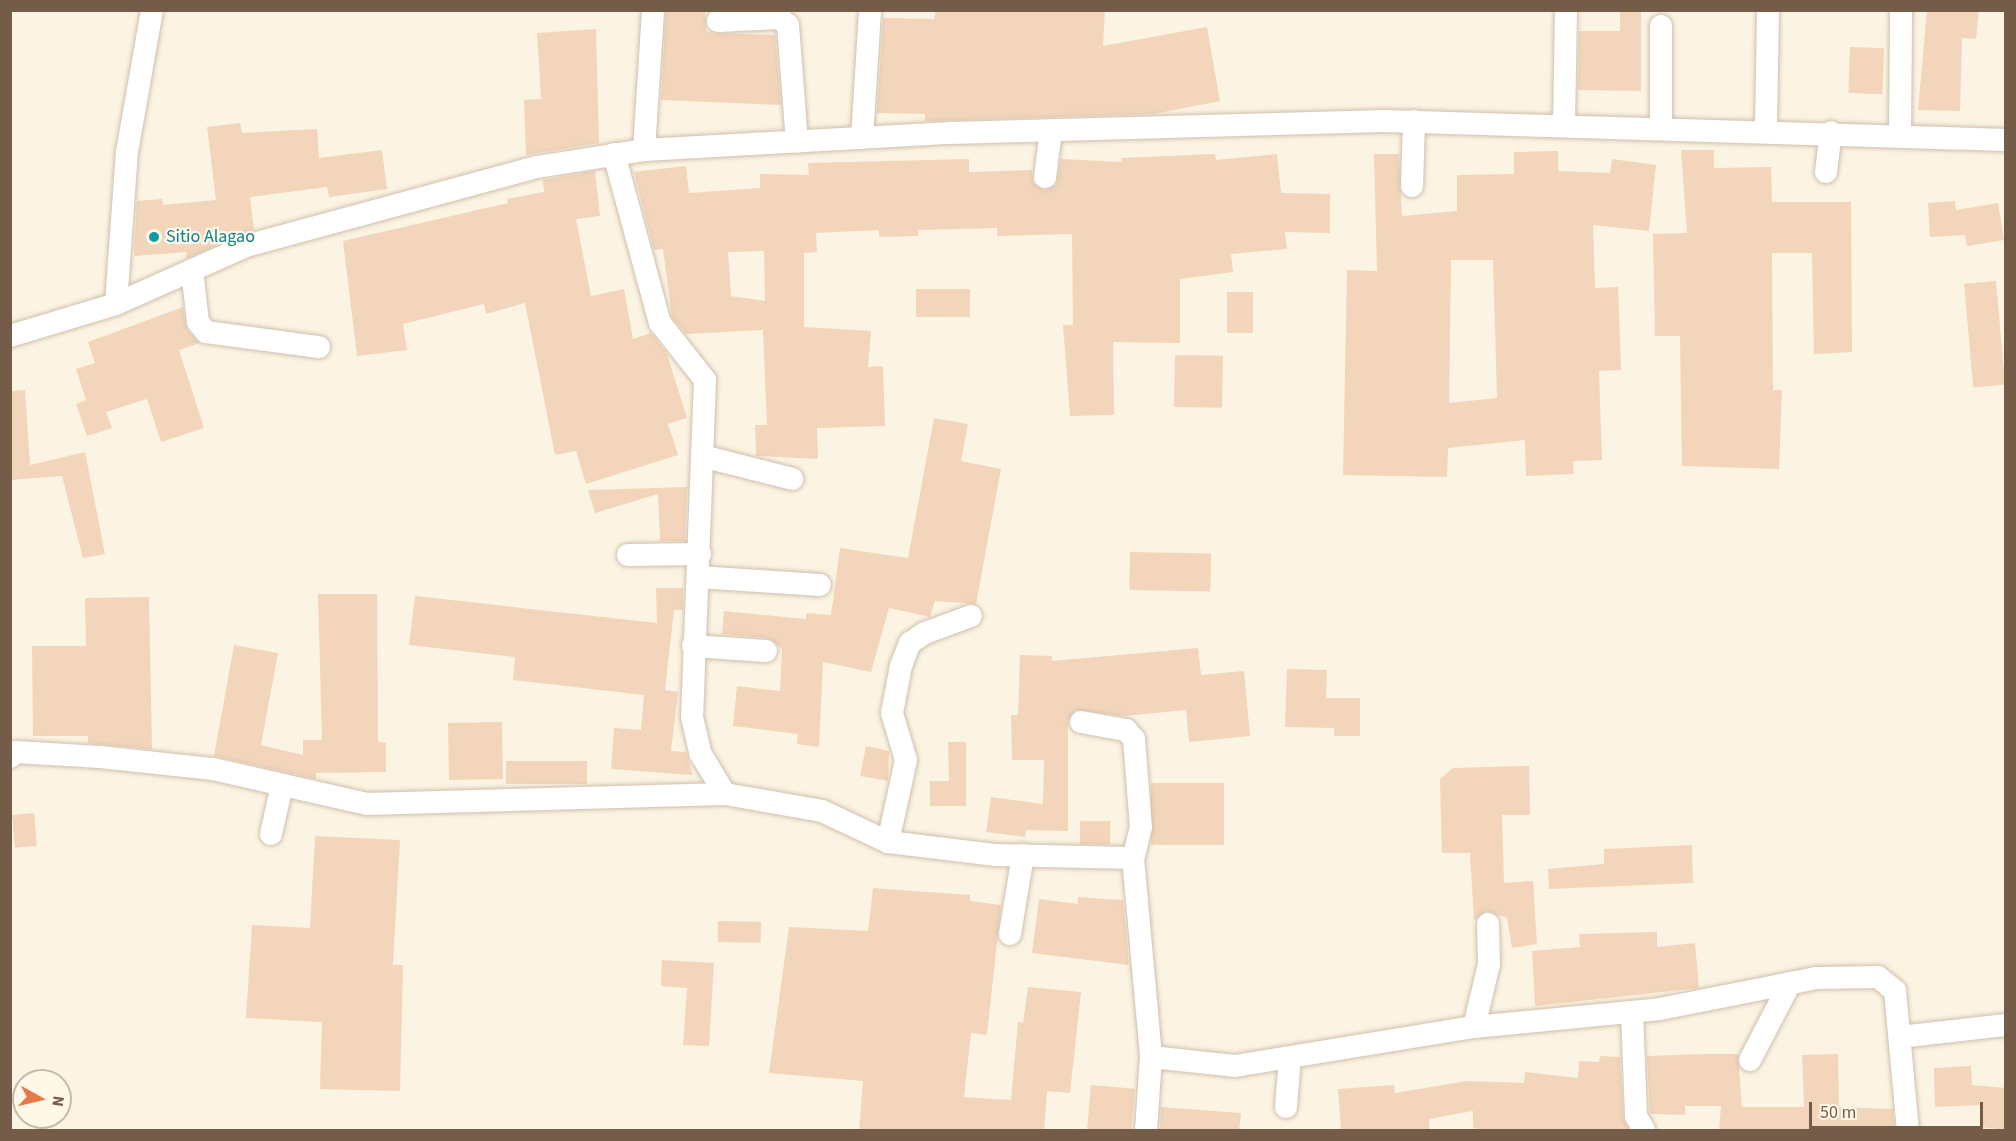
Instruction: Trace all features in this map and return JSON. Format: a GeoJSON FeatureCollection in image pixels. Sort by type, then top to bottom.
{"type":"FeatureCollection","features":[{"type":"Feature","properties":{"kind":"street"},"geometry":{"type":"LineString","coordinates":[[116,304],[127,152],[152,10]]}},
{"type":"Feature","properties":{"kind":"street"},"geometry":{"type":"LineString","coordinates":[[644,150],[653,10]]}},
{"type":"Feature","properties":{"kind":"street"},"geometry":{"type":"LineString","coordinates":[[862,138],[870,10]]}},
{"type":"Feature","properties":{"kind":"street"},"geometry":{"type":"LineString","coordinates":[[1564,125],[1566,10]]}},
{"type":"Feature","properties":{"kind":"street"},"geometry":{"type":"LineString","coordinates":[[1766,128],[1768,10]]}},
{"type":"Feature","properties":{"kind":"street"},"geometry":{"type":"LineString","coordinates":[[1900,135],[1901,10]]}},
{"type":"Feature","properties":{"kind":"street"},"geometry":{"type":"LineString","coordinates":[[718,21],[778,18],[788,25],[797,142]]}},
{"type":"Feature","properties":{"kind":"street"},"geometry":{"type":"LineString","coordinates":[[1660,26],[1661,127]]}},
{"type":"Feature","properties":{"kind":"street"},"geometry":{"type":"LineString","coordinates":[[10,336],[116,304],[246,246],[537,167],[644,150],[862,138],[1414,121],[1766,128],[2006,140]]}},
{"type":"Feature","properties":{"kind":"street"},"geometry":{"type":"LineString","coordinates":[[1412,186],[1414,121]]}},
{"type":"Feature","properties":{"kind":"street"},"geometry":{"type":"LineString","coordinates":[[1046,177],[1052,131]]}},
{"type":"Feature","properties":{"kind":"street"},"geometry":{"type":"LineString","coordinates":[[1826,172],[1831,132]]}},
{"type":"Feature","properties":{"kind":"street"},"geometry":{"type":"LineString","coordinates":[[614,154],[660,323],[705,380],[706,457],[693,646],[694,726],[700,753],[725,794]]}},
{"type":"Feature","properties":{"kind":"street"},"geometry":{"type":"LineString","coordinates":[[192,270],[198,322],[206,332],[319,347]]}},
{"type":"Feature","properties":{"kind":"street"},"geometry":{"type":"LineString","coordinates":[[706,457],[792,479]]}},
{"type":"Feature","properties":{"kind":"street"},"geometry":{"type":"LineString","coordinates":[[628,555],[700,554]]}},
{"type":"Feature","properties":{"kind":"street"},"geometry":{"type":"LineString","coordinates":[[698,577],[820,585]]}},
{"type":"Feature","properties":{"kind":"street"},"geometry":{"type":"LineString","coordinates":[[888,842],[906,760],[892,713],[901,666],[910,643],[925,633],[971,616]]}},
{"type":"Feature","properties":{"kind":"street"},"geometry":{"type":"LineString","coordinates":[[693,646],[766,651]]}},
{"type":"Feature","properties":{"kind":"street"},"geometry":{"type":"LineString","coordinates":[[1081,722],[1126,730],[1134,739],[1141,827],[1133,858],[1151,1057],[1146,1131]]}},
{"type":"Feature","properties":{"kind":"street"},"geometry":{"type":"LineString","coordinates":[[10,757],[16,752],[100,756],[213,769],[388,805],[725,794],[822,811],[888,842],[1023,855],[1133,858]]}},
{"type":"Feature","properties":{"kind":"street"},"geometry":{"type":"LineString","coordinates":[[271,834],[282,785]]}},
{"type":"Feature","properties":{"kind":"street"},"geometry":{"type":"LineString","coordinates":[[1010,934],[1023,855]]}},
{"type":"Feature","properties":{"kind":"street"},"geometry":{"type":"LineString","coordinates":[[1474,1027],[1488,972],[1488,924]]}},
{"type":"Feature","properties":{"kind":"street"},"geometry":{"type":"LineString","coordinates":[[1151,1057],[1235,1066],[1474,1027],[1632,1012],[1826,978],[1888,982],[1895,991],[1908,1131]]}},
{"type":"Feature","properties":{"kind":"street"},"geometry":{"type":"LineString","coordinates":[[1750,1060],[1790,983]]}},
{"type":"Feature","properties":{"kind":"street"},"geometry":{"type":"LineString","coordinates":[[1632,1012],[1636,1116],[1644,1131]]}},
{"type":"Feature","properties":{"kind":"street"},"geometry":{"type":"LineString","coordinates":[[1900,1037],[2006,1025]]}},
{"type":"Feature","properties":{"kind":"street"},"geometry":{"type":"LineString","coordinates":[[1286,1107],[1290,1057]]}},
{"type":"Feature","properties":{"kind":"building"},"geometry":{"type":"Polygon","coordinates":[[[666,10],[705,10],[706,31],[712,33],[775,35],[781,105],[661,100],[666,10]]]}},
{"type":"Feature","properties":{"kind":"building"},"geometry":{"type":"Polygon","coordinates":[[[936,10],[1105,10],[1103,46],[1207,27],[1220,101],[1154,114],[925,121],[925,114],[877,113],[883,18],[934,19],[936,10]]]}},
{"type":"Feature","properties":{"kind":"building"},"geometry":{"type":"Polygon","coordinates":[[[1620,10],[1641,10],[1641,91],[1578,90],[1579,31],[1620,31],[1620,10]]]}},
{"type":"Feature","properties":{"kind":"building"},"geometry":{"type":"Polygon","coordinates":[[[1927,10],[1979,10],[1976,39],[1962,38],[1960,111],[1918,110],[1927,10]]]}},
{"type":"Feature","properties":{"kind":"building"},"geometry":{"type":"Polygon","coordinates":[[[596,29],[599,143],[526,155],[524,100],[541,99],[537,33],[596,29]]]}},
{"type":"Feature","properties":{"kind":"building"},"geometry":{"type":"Polygon","coordinates":[[[1850,47],[1884,48],[1882,94],[1848,93],[1850,47]]]}},
{"type":"Feature","properties":{"kind":"building"},"geometry":{"type":"Polygon","coordinates":[[[240,123],[242,133],[317,129],[319,158],[382,150],[387,189],[329,197],[327,187],[250,197],[254,230],[187,258],[186,252],[134,256],[137,201],[162,199],[163,205],[216,200],[207,127],[240,123]]]}},
{"type":"Feature","properties":{"kind":"building"},"geometry":{"type":"Polygon","coordinates":[[[1681,150],[1714,150],[1714,168],[1771,167],[1772,202],[1851,202],[1852,352],[1814,354],[1812,253],[1772,253],[1773,390],[1782,390],[1779,469],[1682,466],[1680,336],[1655,336],[1653,234],[1687,233],[1681,150]]]}},
{"type":"Feature","properties":{"kind":"building"},"geometry":{"type":"Polygon","coordinates":[[[1558,151],[1558,171],[1610,173],[1612,159],[1656,165],[1649,231],[1593,225],[1595,288],[1618,287],[1621,370],[1599,371],[1602,460],[1573,461],[1574,474],[1526,476],[1525,440],[1448,448],[1447,477],[1343,475],[1347,270],[1377,271],[1374,154],[1399,154],[1402,216],[1457,211],[1457,175],[1514,174],[1514,152],[1558,151]],[[1451,260],[1449,403],[1497,398],[1493,260],[1451,260]]]}},
{"type":"Feature","properties":{"kind":"building"},"geometry":{"type":"Polygon","coordinates":[[[1215,154],[1216,160],[1277,154],[1281,193],[1330,194],[1330,233],[1285,232],[1287,249],[1231,254],[1233,272],[1180,279],[1180,343],[1113,342],[1114,415],[1070,416],[1063,325],[1073,325],[1072,234],[997,236],[997,228],[918,230],[918,236],[879,237],[879,230],[816,233],[817,252],[804,253],[804,327],[871,331],[868,367],[883,366],[885,426],[817,428],[818,459],[756,456],[755,425],[767,425],[763,330],[686,334],[672,317],[663,249],[654,250],[634,172],[686,166],[689,193],[760,188],[760,174],[809,175],[808,163],[969,159],[969,172],[1032,170],[1033,183],[1044,190],[1056,185],[1061,159],[1122,162],[1121,158],[1215,154]],[[764,251],[728,252],[731,296],[765,301],[764,251]]]}},
{"type":"Feature","properties":{"kind":"building"},"geometry":{"type":"Polygon","coordinates":[[[595,171],[600,216],[576,219],[591,296],[624,289],[633,339],[651,333],[667,354],[687,418],[668,424],[678,455],[586,484],[576,451],[555,455],[525,303],[486,314],[484,304],[403,324],[407,350],[357,356],[343,241],[508,203],[507,199],[544,192],[543,180],[595,171]]]}},
{"type":"Feature","properties":{"kind":"building"},"geometry":{"type":"Polygon","coordinates":[[[1955,201],[1956,210],[1998,203],[2004,240],[1967,246],[1965,235],[1930,237],[1928,203],[1955,201]]]}},
{"type":"Feature","properties":{"kind":"building"},"geometry":{"type":"Polygon","coordinates":[[[1996,281],[2005,385],[1973,387],[1964,284],[1996,281]]]}},
{"type":"Feature","properties":{"kind":"building"},"geometry":{"type":"Polygon","coordinates":[[[916,289],[970,289],[970,317],[916,317],[916,289]]]}},
{"type":"Feature","properties":{"kind":"building"},"geometry":{"type":"Polygon","coordinates":[[[1227,292],[1253,292],[1253,333],[1227,333],[1227,292]]]}},
{"type":"Feature","properties":{"kind":"building"},"geometry":{"type":"Polygon","coordinates":[[[183,307],[187,330],[200,343],[179,350],[204,428],[161,442],[147,399],[106,412],[112,428],[87,436],[76,404],[86,400],[76,369],[95,363],[88,342],[183,307]]]}},
{"type":"Feature","properties":{"kind":"building"},"geometry":{"type":"Polygon","coordinates":[[[1175,355],[1223,356],[1222,408],[1174,407],[1175,355]]]}},
{"type":"Feature","properties":{"kind":"building"},"geometry":{"type":"Polygon","coordinates":[[[25,390],[30,465],[85,452],[105,554],[83,558],[62,476],[10,480],[10,391],[25,390]]]}},
{"type":"Feature","properties":{"kind":"building"},"geometry":{"type":"Polygon","coordinates":[[[934,418],[968,424],[961,461],[1001,469],[976,604],[935,601],[930,617],[889,608],[871,672],[823,662],[819,747],[797,744],[798,734],[733,726],[737,686],[780,691],[782,649],[768,638],[722,634],[724,611],[806,619],[806,613],[831,615],[840,548],[908,558],[934,418]]]}},
{"type":"Feature","properties":{"kind":"building"},"geometry":{"type":"Polygon","coordinates":[[[687,487],[685,541],[660,541],[658,494],[595,513],[588,490],[687,487]]]}},
{"type":"Feature","properties":{"kind":"building"},"geometry":{"type":"Polygon","coordinates":[[[1130,552],[1211,553],[1210,591],[1129,590],[1130,552]]]}},
{"type":"Feature","properties":{"kind":"building"},"geometry":{"type":"Polygon","coordinates":[[[656,588],[683,588],[683,610],[674,610],[665,690],[678,692],[671,751],[686,752],[693,775],[611,769],[614,728],[641,730],[644,695],[513,680],[515,657],[409,645],[415,596],[657,623],[656,588]]]}},
{"type":"Feature","properties":{"kind":"building"},"geometry":{"type":"Polygon","coordinates":[[[318,594],[377,594],[378,742],[386,743],[386,772],[316,773],[316,779],[214,756],[234,645],[278,653],[261,745],[303,755],[303,740],[322,740],[318,594]]]}},
{"type":"Feature","properties":{"kind":"building"},"geometry":{"type":"Polygon","coordinates":[[[149,597],[152,749],[88,743],[88,736],[33,736],[32,646],[86,646],[85,598],[149,597]]]}},
{"type":"Feature","properties":{"kind":"building"},"geometry":{"type":"Polygon","coordinates":[[[1198,648],[1201,675],[1244,671],[1250,736],[1189,742],[1186,710],[1124,716],[1076,710],[1068,721],[1068,831],[1026,830],[1025,837],[986,832],[991,797],[1043,804],[1044,760],[1012,760],[1011,715],[1018,715],[1020,655],[1052,656],[1052,661],[1198,648]]]}},
{"type":"Feature","properties":{"kind":"building"},"geometry":{"type":"Polygon","coordinates":[[[1287,669],[1327,670],[1326,698],[1360,698],[1360,736],[1334,736],[1334,728],[1285,727],[1287,669]]]}},
{"type":"Feature","properties":{"kind":"building"},"geometry":{"type":"Polygon","coordinates":[[[502,722],[503,779],[449,780],[448,723],[502,722]]]}},
{"type":"Feature","properties":{"kind":"building"},"geometry":{"type":"Polygon","coordinates":[[[948,742],[966,742],[966,806],[930,806],[930,781],[949,781],[948,742]]]}},
{"type":"Feature","properties":{"kind":"building"},"geometry":{"type":"Polygon","coordinates":[[[866,746],[889,751],[888,781],[860,776],[866,746]]]}},
{"type":"Feature","properties":{"kind":"building"},"geometry":{"type":"Polygon","coordinates":[[[506,761],[587,761],[587,784],[506,784],[506,761]]]}},
{"type":"Feature","properties":{"kind":"building"},"geometry":{"type":"Polygon","coordinates":[[[1529,766],[1530,815],[1502,815],[1504,883],[1533,881],[1537,944],[1512,948],[1507,918],[1487,911],[1474,920],[1470,853],[1442,853],[1440,779],[1453,768],[1529,766]]]}},
{"type":"Feature","properties":{"kind":"building"},"geometry":{"type":"Polygon","coordinates":[[[1151,783],[1224,783],[1224,845],[1151,845],[1151,783]]]}},
{"type":"Feature","properties":{"kind":"building"},"geometry":{"type":"Polygon","coordinates":[[[34,813],[37,846],[15,848],[12,815],[34,813]]]}},
{"type":"Feature","properties":{"kind":"building"},"geometry":{"type":"Polygon","coordinates":[[[1080,821],[1110,821],[1110,844],[1080,844],[1080,821]]]}},
{"type":"Feature","properties":{"kind":"building"},"geometry":{"type":"Polygon","coordinates":[[[315,836],[400,840],[393,965],[403,965],[400,1091],[320,1089],[322,1022],[246,1018],[252,925],[310,928],[315,836]]]}},
{"type":"Feature","properties":{"kind":"building"},"geometry":{"type":"Polygon","coordinates":[[[1692,845],[1693,883],[1549,889],[1548,869],[1604,864],[1604,849],[1692,845]]]}},
{"type":"Feature","properties":{"kind":"building"},"geometry":{"type":"Polygon","coordinates":[[[873,888],[970,895],[970,901],[1001,905],[987,1035],[971,1033],[964,1097],[1011,1100],[1018,1022],[1023,1023],[1028,987],[1081,992],[1070,1093],[1047,1091],[1044,1131],[859,1131],[863,1081],[769,1073],[789,927],[868,931],[873,888]]]}},
{"type":"Feature","properties":{"kind":"building"},"geometry":{"type":"Polygon","coordinates":[[[1078,897],[1123,900],[1129,965],[1032,953],[1039,899],[1078,904],[1078,897]]]}},
{"type":"Feature","properties":{"kind":"building"},"geometry":{"type":"Polygon","coordinates":[[[718,921],[761,922],[761,943],[718,942],[718,921]]]}},
{"type":"Feature","properties":{"kind":"building"},"geometry":{"type":"Polygon","coordinates":[[[1657,932],[1657,947],[1695,943],[1699,988],[1535,1006],[1532,951],[1580,947],[1579,934],[1657,932]]]}},
{"type":"Feature","properties":{"kind":"building"},"geometry":{"type":"Polygon","coordinates":[[[662,960],[714,963],[709,1046],[683,1045],[687,988],[661,986],[662,960]]]}},
{"type":"Feature","properties":{"kind":"building"},"geometry":{"type":"Polygon","coordinates":[[[1738,1054],[1742,1107],[1804,1107],[1802,1055],[1838,1054],[1839,1107],[1893,1109],[1894,1131],[1719,1131],[1721,1106],[1685,1106],[1685,1115],[1650,1114],[1647,1056],[1738,1054]]]}},
{"type":"Feature","properties":{"kind":"building"},"geometry":{"type":"Polygon","coordinates":[[[1600,1056],[1620,1057],[1623,1117],[1629,1131],[1481,1131],[1473,1127],[1473,1111],[1429,1119],[1430,1131],[1341,1131],[1338,1089],[1394,1085],[1395,1093],[1467,1081],[1524,1083],[1525,1072],[1578,1078],[1579,1061],[1599,1062],[1600,1056]]]}},
{"type":"Feature","properties":{"kind":"building"},"geometry":{"type":"Polygon","coordinates":[[[1971,1066],[1972,1085],[2006,1088],[2006,1130],[1980,1127],[1982,1105],[1935,1107],[1934,1068],[1971,1066]]]}},
{"type":"Feature","properties":{"kind":"building"},"geometry":{"type":"Polygon","coordinates":[[[1091,1085],[1135,1089],[1131,1130],[1087,1130],[1091,1085]]]}},
{"type":"Feature","properties":{"kind":"building"},"geometry":{"type":"Polygon","coordinates":[[[1161,1107],[1241,1113],[1239,1131],[1160,1131],[1161,1107]]]}},
{"type":"Feature","properties":{"kind":"place","name":"Sitio Alagao"},"geometry":{"type":"Point","coordinates":[154,237]}}]}
